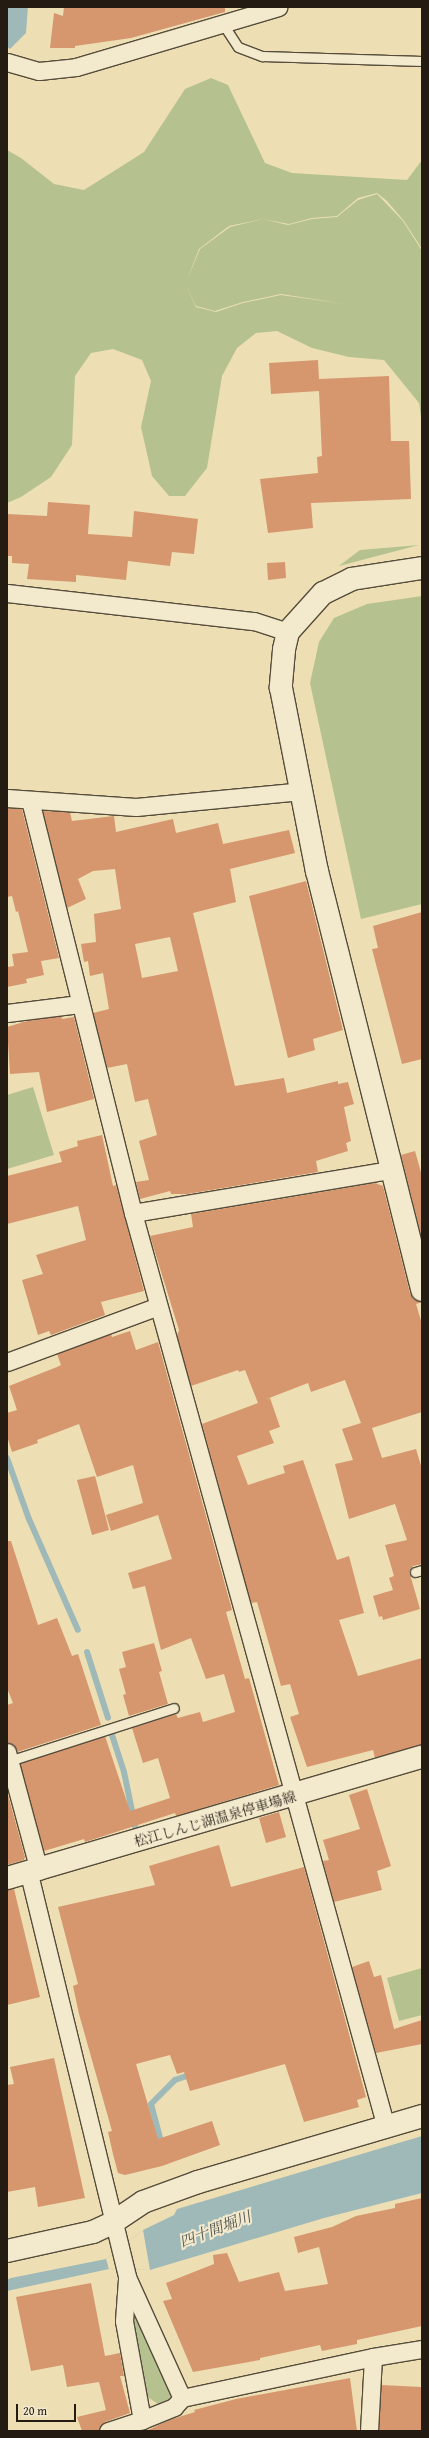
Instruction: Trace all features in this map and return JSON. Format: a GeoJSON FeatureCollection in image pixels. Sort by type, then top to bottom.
{"type":"FeatureCollection","features":[{"type":"Feature","properties":{"kind":"street"},"geometry":{"type":"LineString","coordinates":[[7,62],[20,68],[39,71],[76,67],[278,7]]}},
{"type":"Feature","properties":{"kind":"street"},"geometry":{"type":"LineString","coordinates":[[422,568],[352,579],[323,593],[288,632],[284,650],[281,688],[318,871],[391,1170],[419,1266],[422,1290]]}},
{"type":"Feature","properties":{"kind":"street"},"geometry":{"type":"LineString","coordinates":[[7,593],[254,621],[288,632]]}},
{"type":"Feature","properties":{"kind":"street"},"geometry":{"type":"LineString","coordinates":[[7,798],[136,807],[301,791]]}},
{"type":"Feature","properties":{"kind":"street"},"geometry":{"type":"LineString","coordinates":[[30,800],[79,1004],[158,1306],[386,2127]]}},
{"type":"Feature","properties":{"kind":"street"},"geometry":{"type":"LineString","coordinates":[[7,1013],[79,1004]]}},
{"type":"Feature","properties":{"kind":"street"},"geometry":{"type":"LineString","coordinates":[[133,1212],[391,1170]]}},
{"type":"Feature","properties":{"kind":"street"},"geometry":{"type":"LineString","coordinates":[[7,1362],[158,1306]]}},
{"type":"Feature","properties":{"kind":"street","name":"松江しんじ湖温泉停車場線"},"geometry":{"type":"LineString","coordinates":[[7,1878],[34,1872],[422,1757]]}},
{"type":"Feature","properties":{"kind":"street"},"geometry":{"type":"LineString","coordinates":[[8,1758],[112,2223],[127,2277],[182,2398]]}},
{"type":"Feature","properties":{"kind":"street"},"geometry":{"type":"LineString","coordinates":[[7,2250],[93,2232],[112,2223],[143,2202],[198,2182],[422,2116]]}},
{"type":"Feature","properties":{"kind":"street"},"geometry":{"type":"LineString","coordinates":[[127,2277],[124,2321],[142,2420]]}},
{"type":"Feature","properties":{"kind":"street"},"geometry":{"type":"LineString","coordinates":[[108,2431],[142,2420],[174,2407],[182,2398],[373,2357],[422,2349]]}},
{"type":"Feature","properties":{"kind":"street"},"geometry":{"type":"LineString","coordinates":[[369,2431],[373,2357]]}},
{"type":"Feature","properties":{"kind":"lane"},"geometry":{"type":"LineString","coordinates":[[223,24],[238,47],[262,56],[422,61]]}},
{"type":"Feature","properties":{"kind":"lane"},"geometry":{"type":"LineString","coordinates":[[8,1758],[174,1708]]}},
{"type":"Feature","properties":{"kind":"green space"},"geometry":{"type":"Polygon","coordinates":[[[211,78],[228,85],[265,163],[292,173],[407,180],[422,160],[422,249],[404,221],[387,201],[377,193],[358,198],[337,216],[312,218],[289,224],[263,219],[288,225],[312,219],[337,217],[358,200],[377,194],[403,221],[422,251],[422,424],[419,403],[384,360],[349,357],[312,348],[277,331],[256,333],[237,348],[222,376],[207,468],[185,496],[169,496],[152,476],[141,427],[151,381],[142,360],[113,349],[91,353],[75,376],[72,445],[51,477],[21,497],[7,503],[7,150],[21,158],[54,184],[84,190],[144,152],[185,89],[211,78]],[[263,219],[229,226],[199,249],[187,280],[200,249],[230,227],[263,219]],[[185,284],[196,307],[216,312],[243,303],[281,295],[345,304],[281,294],[243,302],[215,311],[196,306],[185,284]]]}},
{"type":"Feature","properties":{"kind":"green space"},"geometry":{"type":"Polygon","coordinates":[[[419,545],[339,566],[360,550],[419,545]]]}},
{"type":"Feature","properties":{"kind":"green space"},"geometry":{"type":"Polygon","coordinates":[[[422,596],[422,904],[361,919],[310,683],[319,642],[334,618],[367,604],[422,596]]]}},
{"type":"Feature","properties":{"kind":"green space"},"geometry":{"type":"Polygon","coordinates":[[[33,1087],[54,1155],[7,1169],[7,1095],[33,1087]]]}},
{"type":"Feature","properties":{"kind":"green space"},"geometry":{"type":"Polygon","coordinates":[[[422,1968],[422,2015],[399,2021],[387,1978],[422,1968]]]}},
{"type":"Feature","properties":{"kind":"green space"},"geometry":{"type":"Polygon","coordinates":[[[137,2312],[172,2392],[169,2400],[158,2404],[146,2396],[133,2318],[137,2312]]]}},
{"type":"Feature","properties":{"kind":"water"},"geometry":{"type":"Polygon","coordinates":[[[7,7],[28,7],[26,33],[10,49],[7,47],[7,7]]]}},
{"type":"Feature","properties":{"kind":"water","name":"四十間堀川"},"geometry":{"type":"Polygon","coordinates":[[[422,2136],[422,2193],[324,2218],[150,2270],[109,2269],[7,2291],[7,2280],[11,2278],[106,2259],[143,2230],[174,2215],[177,2209],[422,2136]]]}},
{"type":"Feature","properties":{"kind":"pier"},"geometry":{"type":"Polygon","coordinates":[[[143,2230],[150,2270],[109,2269],[106,2259],[143,2230]]]}},
{"type":"Feature","properties":{"kind":"building"},"geometry":{"type":"Polygon","coordinates":[[[64,7],[225,7],[225,12],[131,38],[75,46],[75,48],[50,48],[54,13],[63,16],[64,7]]]}},
{"type":"Feature","properties":{"kind":"building"},"geometry":{"type":"Polygon","coordinates":[[[318,360],[319,379],[389,376],[391,441],[409,441],[411,499],[311,503],[313,528],[268,533],[260,479],[318,473],[317,457],[322,456],[319,391],[271,394],[269,363],[318,360]]]}},
{"type":"Feature","properties":{"kind":"building"},"geometry":{"type":"Polygon","coordinates":[[[48,502],[90,505],[88,534],[132,537],[134,511],[198,519],[194,554],[172,552],[170,566],[128,561],[126,580],[76,575],[76,582],[27,579],[29,564],[12,563],[12,556],[7,556],[7,514],[47,516],[48,502]]]}},
{"type":"Feature","properties":{"kind":"building"},"geometry":{"type":"Polygon","coordinates":[[[285,562],[286,578],[268,580],[267,563],[285,562]]]}},
{"type":"Feature","properties":{"kind":"building"},"geometry":{"type":"Polygon","coordinates":[[[7,808],[22,809],[59,958],[41,961],[44,975],[26,979],[27,983],[7,987],[7,967],[14,966],[12,954],[28,952],[18,911],[16,912],[12,896],[7,897],[7,808]]]}},
{"type":"Feature","properties":{"kind":"building"},"geometry":{"type":"Polygon","coordinates":[[[43,811],[70,812],[72,821],[114,816],[116,832],[173,819],[176,833],[218,823],[223,844],[289,830],[295,853],[230,869],[236,902],[193,913],[235,1086],[284,1078],[287,1093],[338,1081],[338,1084],[348,1082],[354,1104],[344,1107],[351,1141],[346,1143],[348,1151],[316,1161],[318,1172],[187,1194],[171,1194],[170,1191],[140,1199],[136,1182],[149,1180],[139,1141],[157,1135],[148,1099],[135,1102],[127,1064],[107,1068],[93,1013],[109,1009],[103,973],[90,976],[88,961],[84,962],[81,944],[96,942],[94,914],[121,909],[115,869],[93,871],[78,879],[86,899],[67,908],[43,811]],[[170,937],[135,944],[142,978],[178,971],[170,937]]]}},
{"type":"Feature","properties":{"kind":"building"},"geometry":{"type":"Polygon","coordinates":[[[306,881],[343,1030],[313,1039],[315,1050],[288,1058],[249,896],[306,881]]]}},
{"type":"Feature","properties":{"kind":"building"},"geometry":{"type":"Polygon","coordinates":[[[422,912],[422,1059],[402,1064],[372,949],[378,948],[373,926],[422,912]]]}},
{"type":"Feature","properties":{"kind":"building"},"geometry":{"type":"Polygon","coordinates":[[[61,1016],[62,1019],[74,1017],[94,1099],[47,1112],[39,1072],[10,1074],[7,1027],[27,1021],[61,1016]]]}},
{"type":"Feature","properties":{"kind":"building"},"geometry":{"type":"Polygon","coordinates":[[[102,1135],[113,1186],[116,1185],[144,1291],[101,1302],[105,1315],[51,1335],[49,1331],[38,1335],[22,1280],[43,1274],[36,1255],[86,1240],[78,1206],[7,1224],[7,1176],[62,1162],[59,1152],[78,1146],[77,1141],[102,1135]]]}},
{"type":"Feature","properties":{"kind":"building"},"geometry":{"type":"Polygon","coordinates":[[[415,1151],[422,1176],[422,1239],[401,1155],[415,1151]]]}},
{"type":"Feature","properties":{"kind":"building"},"geometry":{"type":"Polygon","coordinates":[[[375,1183],[383,1186],[410,1293],[413,1299],[422,1302],[416,1304],[422,1324],[422,1412],[372,1428],[382,1458],[416,1449],[422,1469],[422,1564],[413,1566],[409,1571],[420,1609],[383,1620],[382,1616],[379,1617],[373,1596],[393,1590],[389,1578],[394,1576],[385,1545],[407,1540],[395,1504],[349,1519],[335,1464],[353,1460],[342,1429],[361,1423],[345,1380],[311,1392],[308,1383],[264,1400],[270,1398],[280,1427],[269,1431],[274,1443],[237,1456],[248,1485],[285,1473],[283,1466],[303,1460],[337,1560],[349,1556],[364,1613],[339,1620],[358,1676],[422,1658],[422,1745],[375,1758],[373,1750],[307,1767],[290,1717],[299,1714],[290,1684],[281,1686],[257,1602],[251,1603],[202,1424],[258,1403],[245,1370],[239,1372],[238,1370],[191,1386],[177,1336],[179,1330],[150,1236],[193,1227],[191,1214],[375,1183]]]}},
{"type":"Feature","properties":{"kind":"building"},"geometry":{"type":"Polygon","coordinates":[[[130,1331],[136,1350],[158,1342],[232,1610],[226,1612],[245,1679],[249,1678],[279,1785],[176,1816],[175,1813],[85,1842],[84,1839],[44,1851],[20,1764],[105,1736],[130,1811],[170,1798],[158,1758],[143,1763],[132,1728],[176,1714],[178,1718],[200,1712],[203,1722],[235,1712],[224,1674],[206,1679],[191,1638],[161,1650],[145,1586],[133,1589],[128,1573],[172,1559],[158,1515],[111,1531],[106,1515],[143,1503],[133,1465],[97,1477],[79,1424],[37,1440],[38,1443],[12,1452],[7,1436],[7,1413],[17,1410],[9,1386],[61,1365],[57,1354],[111,1334],[112,1337],[130,1331]]]}},
{"type":"Feature","properties":{"kind":"building"},"geometry":{"type":"Polygon","coordinates":[[[95,1476],[109,1530],[92,1535],[77,1480],[95,1476]]]}},
{"type":"Feature","properties":{"kind":"building"},"geometry":{"type":"Polygon","coordinates":[[[7,1541],[11,1541],[38,1625],[57,1618],[72,1656],[78,1654],[101,1725],[17,1752],[14,1745],[7,1742],[7,1705],[13,1703],[7,1688],[7,1541]]]}},
{"type":"Feature","properties":{"kind":"building"},"geometry":{"type":"Polygon","coordinates":[[[154,1643],[162,1671],[159,1672],[168,1704],[129,1716],[123,1695],[126,1694],[119,1669],[126,1667],[122,1652],[154,1643]]]}},
{"type":"Feature","properties":{"kind":"building"},"geometry":{"type":"Polygon","coordinates":[[[367,1789],[391,1866],[377,1871],[382,1890],[334,1902],[323,1861],[329,1860],[323,1840],[360,1829],[349,1795],[367,1789]]]}},
{"type":"Feature","properties":{"kind":"building"},"geometry":{"type":"Polygon","coordinates":[[[7,1791],[25,1857],[24,1860],[7,1865],[7,1791]]]}},
{"type":"Feature","properties":{"kind":"building"},"geometry":{"type":"Polygon","coordinates":[[[279,1812],[286,1837],[266,1843],[259,1818],[279,1812]]]}},
{"type":"Feature","properties":{"kind":"building"},"geometry":{"type":"Polygon","coordinates":[[[219,1845],[231,1887],[304,1867],[366,2097],[357,2100],[359,2107],[304,2122],[285,2064],[190,2091],[184,2072],[177,2074],[170,2055],[136,2064],[158,2139],[212,2121],[220,2145],[162,2166],[125,2175],[118,2173],[108,2132],[112,2131],[79,2014],[73,1986],[78,1984],[58,1907],[155,1885],[149,1866],[219,1845]]]}},
{"type":"Feature","properties":{"kind":"building"},"geometry":{"type":"Polygon","coordinates":[[[14,1889],[40,1997],[7,2005],[7,1890],[14,1889]]]}},
{"type":"Feature","properties":{"kind":"building"},"geometry":{"type":"Polygon","coordinates":[[[369,1961],[374,1977],[381,1975],[394,2029],[422,2020],[422,2044],[376,2053],[352,1967],[369,1961]]]}},
{"type":"Feature","properties":{"kind":"building"},"geometry":{"type":"Polygon","coordinates":[[[54,2058],[85,2198],[38,2207],[35,2187],[7,2192],[7,2085],[14,2084],[10,2067],[54,2058]]]}},
{"type":"Feature","properties":{"kind":"building"},"geometry":{"type":"Polygon","coordinates":[[[422,2198],[422,2326],[357,2340],[357,2344],[322,2351],[320,2345],[260,2358],[260,2360],[193,2372],[163,2301],[172,2299],[166,2283],[214,2264],[213,2255],[227,2253],[239,2282],[279,2272],[285,2291],[328,2284],[319,2247],[298,2253],[294,2237],[332,2227],[356,2216],[395,2208],[395,2204],[422,2198]]]}},
{"type":"Feature","properties":{"kind":"building"},"geometry":{"type":"Polygon","coordinates":[[[91,2283],[105,2356],[120,2353],[124,2376],[120,2376],[130,2413],[105,2422],[98,2431],[82,2431],[77,2417],[106,2410],[99,2382],[67,2387],[63,2365],[31,2371],[16,2297],[91,2283]]]}},
{"type":"Feature","properties":{"kind":"building"},"geometry":{"type":"Polygon","coordinates":[[[350,2378],[357,2431],[146,2431],[169,2420],[195,2412],[194,2410],[236,2399],[350,2378]]]}},
{"type":"Feature","properties":{"kind":"building"},"geometry":{"type":"Polygon","coordinates":[[[381,2385],[422,2387],[422,2431],[379,2431],[381,2385]]]}},
{"type":"Feature","properties":{"kind":"waterway"},"geometry":{"type":"LineString","coordinates":[[7,1458],[29,1519],[78,1630]]}},
{"type":"Feature","properties":{"kind":"waterway"},"geometry":{"type":"LineString","coordinates":[[87,1652],[108,1718]]}},
{"type":"Feature","properties":{"kind":"waterway"},"geometry":{"type":"LineString","coordinates":[[112,1735],[124,1772],[136,1830]]}},
{"type":"Feature","properties":{"kind":"waterway"},"geometry":{"type":"LineString","coordinates":[[162,2145],[151,2104],[175,2080],[192,2074]]}}]}
